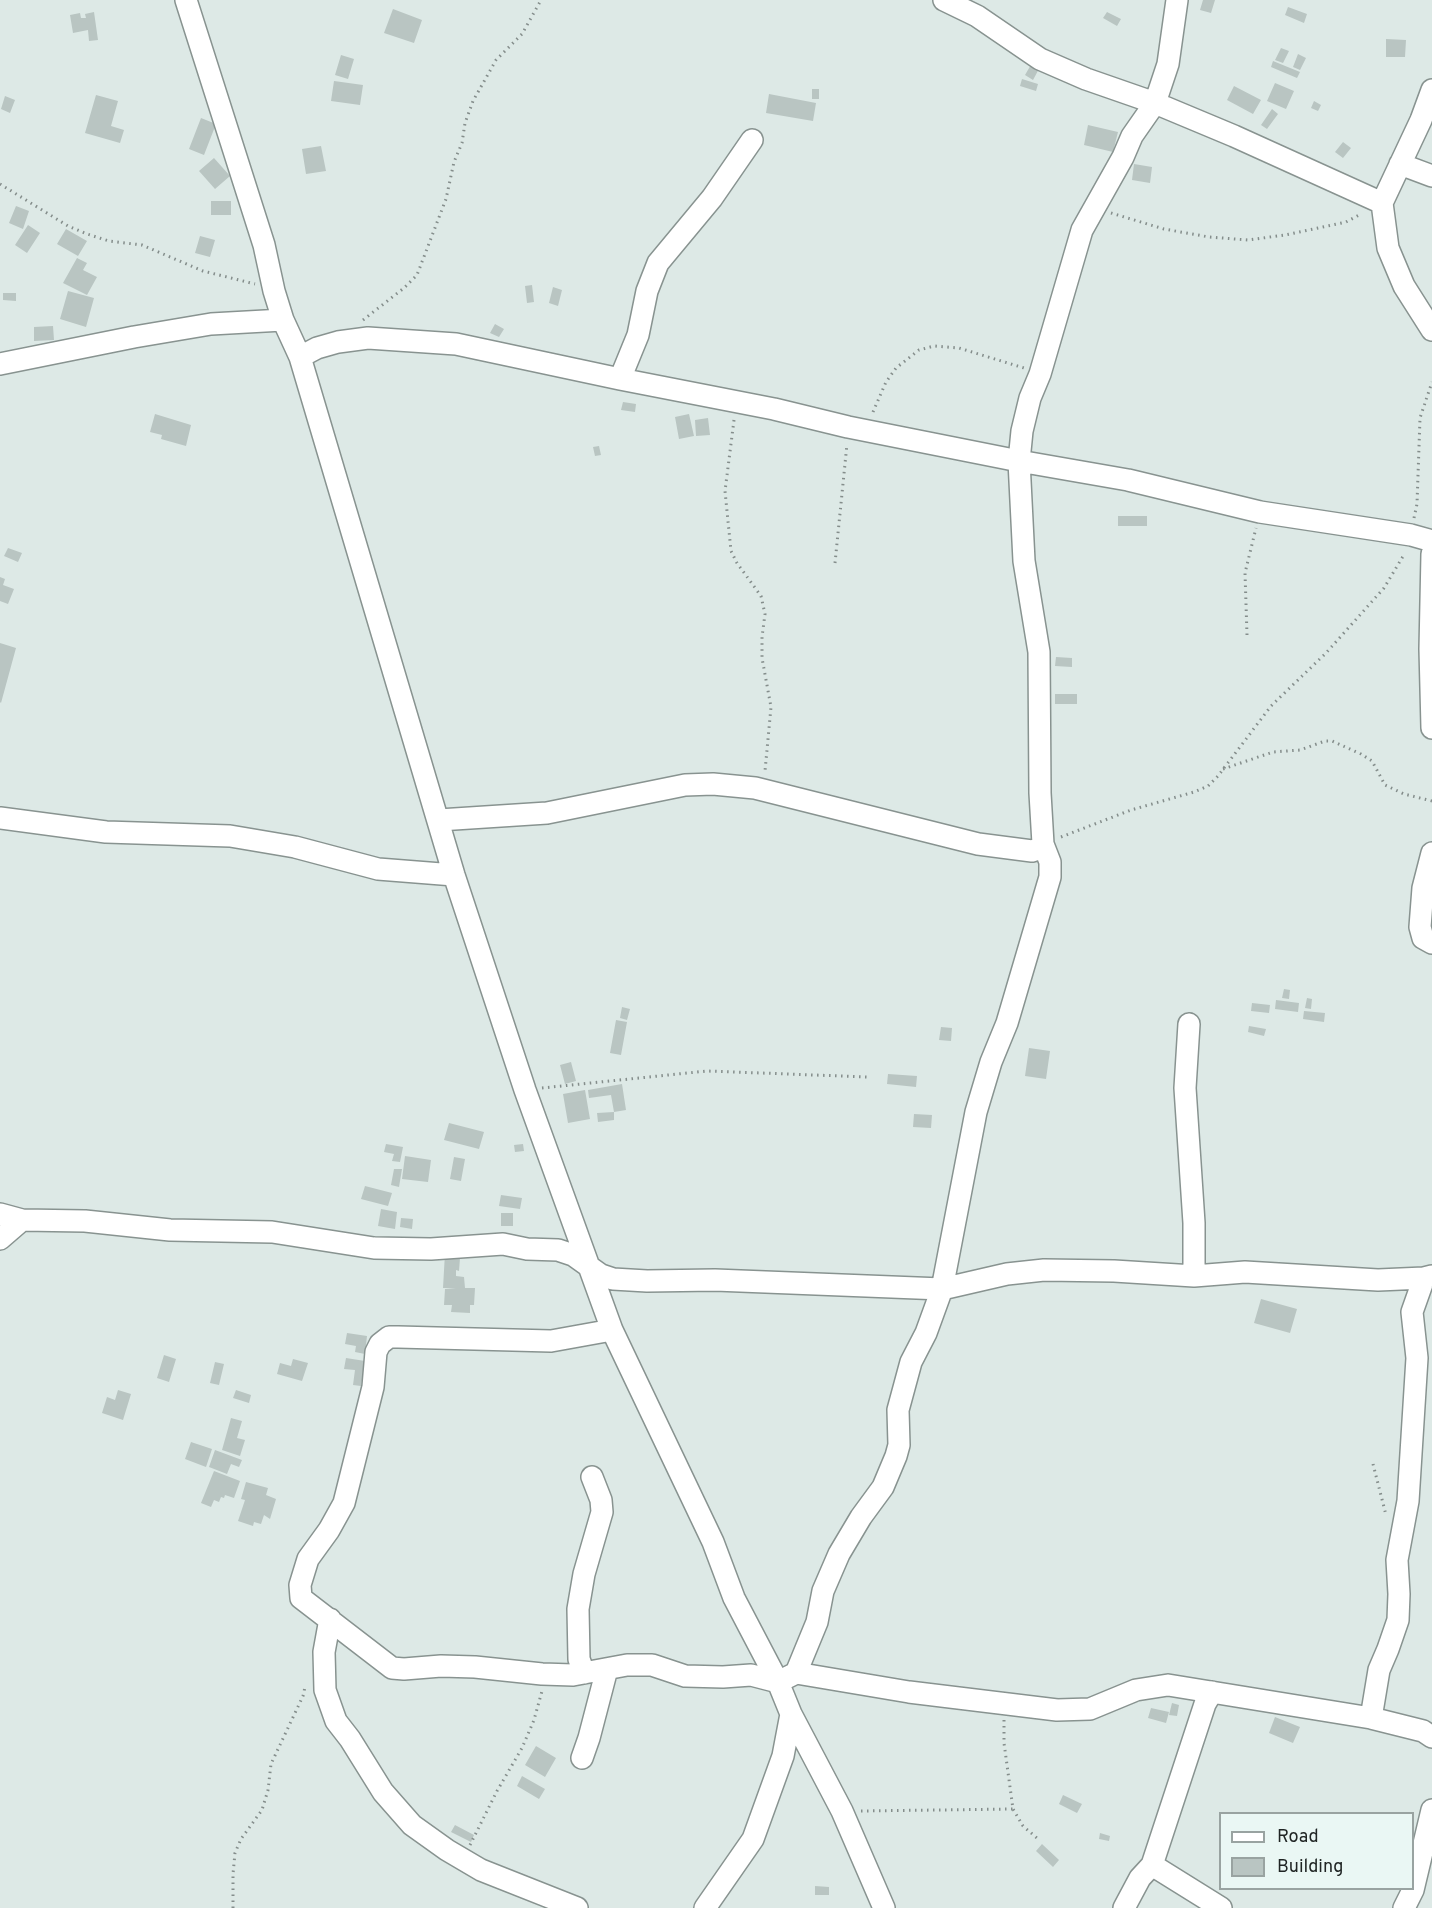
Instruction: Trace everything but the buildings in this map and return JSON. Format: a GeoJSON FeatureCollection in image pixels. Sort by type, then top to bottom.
{"type":"FeatureCollection","features":[{"type":"Feature","properties":{"kind":"street"},"geometry":{"type":"LineString","coordinates":[[186,0],[264,245],[283,320],[300,357],[454,875],[525,1090],[612,1330],[713,1542],[734,1598],[787,1678],[791,1714],[783,1756],[753,1839],[705,1908]]}},
{"type":"Feature","properties":{"kind":"street"},"geometry":{"type":"LineString","coordinates":[[944,0],[977,16],[1040,59],[1234,136],[1382,203]]}},
{"type":"Feature","properties":{"kind":"street"},"geometry":{"type":"LineString","coordinates":[[787,1678],[817,1622],[823,1592],[839,1554],[861,1517],[883,1487],[896,1456],[899,1445],[898,1410],[911,1362],[926,1333],[942,1289],[976,1112],[991,1062],[1007,1023],[1050,877],[1050,862],[1043,844],[1039,739],[1039,652],[1024,561],[1019,461],[1025,416],[1040,374],[1082,230],[1123,157],[1132,136],[1155,103],[1168,64],[1177,0]]}},
{"type":"Feature","properties":{"kind":"street"},"geometry":{"type":"LineString","coordinates":[[1432,90],[1382,203],[1388,248],[1404,286],[1432,330]]}},
{"type":"Feature","properties":{"kind":"street"},"geometry":{"type":"LineString","coordinates":[[620,380],[638,335],[647,291],[658,262],[712,198],[752,140]]}},
{"type":"Feature","properties":{"kind":"street"},"geometry":{"type":"LineString","coordinates":[[1400,164],[1432,176]]}},
{"type":"Feature","properties":{"kind":"street"},"geometry":{"type":"LineString","coordinates":[[0,384],[3,363],[211,324],[283,320]]}},
{"type":"Feature","properties":{"kind":"street"},"geometry":{"type":"LineString","coordinates":[[300,357],[317,348],[338,342],[368,338],[456,344],[857,429],[1128,480],[1260,512],[1411,535],[1432,541]]}},
{"type":"Feature","properties":{"kind":"street"},"geometry":{"type":"LineString","coordinates":[[1432,554],[1430,649],[1432,728]]}},
{"type":"Feature","properties":{"kind":"street"},"geometry":{"type":"LineString","coordinates":[[439,820],[547,813],[685,785],[713,784],[755,788],[978,844],[1032,851],[1043,844]]}},
{"type":"Feature","properties":{"kind":"street"},"geometry":{"type":"LineString","coordinates":[[0,818],[106,832],[230,836],[295,847],[378,869],[454,875]]}},
{"type":"Feature","properties":{"kind":"street"},"geometry":{"type":"LineString","coordinates":[[1432,853],[1423,888],[1420,927],[1423,938],[1432,943]]}},
{"type":"Feature","properties":{"kind":"street"},"geometry":{"type":"LineString","coordinates":[[1189,1024],[1185,1088],[1194,1223],[1194,1276]]}},
{"type":"Feature","properties":{"kind":"street"},"geometry":{"type":"LineString","coordinates":[[0,1214],[22,1220],[85,1221],[170,1230],[272,1232],[374,1248],[431,1249],[503,1244],[527,1249],[558,1250],[573,1255],[602,1275],[613,1279],[647,1281],[715,1280],[942,1289],[1007,1274],[1044,1270],[1194,1276],[1245,1272],[1378,1280],[1428,1277],[1412,1312],[1417,1358],[1408,1501],[1397,1560],[1398,1620],[1379,1670],[1371,1718]]}},
{"type":"Feature","properties":{"kind":"street"},"geometry":{"type":"LineString","coordinates":[[0,1239],[22,1220]]}},
{"type":"Feature","properties":{"kind":"street"},"geometry":{"type":"LineString","coordinates":[[612,1330],[551,1341],[389,1337],[380,1344],[376,1352],[371,1398],[344,1503],[329,1530],[308,1558],[300,1585],[302,1598],[393,1668],[475,1667],[573,1675],[627,1665],[652,1665],[685,1676],[751,1675],[787,1678],[1057,1710],[1090,1709],[1136,1690],[1168,1685],[1371,1718],[1423,1731],[1432,1737]]}},
{"type":"Feature","properties":{"kind":"street"},"geometry":{"type":"LineString","coordinates":[[584,1673],[579,1659],[578,1609],[584,1574],[602,1512],[601,1500],[592,1476]]}},
{"type":"Feature","properties":{"kind":"street"},"geometry":{"type":"LineString","coordinates":[[330,1619],[324,1652],[325,1690],[336,1720],[384,1792],[412,1825],[463,1859],[498,1877],[577,1908]]}},
{"type":"Feature","properties":{"kind":"street"},"geometry":{"type":"LineString","coordinates":[[582,1758],[590,1738],[607,1669]]}},
{"type":"Feature","properties":{"kind":"street"},"geometry":{"type":"LineString","coordinates":[[1124,1908],[1140,1878],[1152,1865],[1205,1704],[1212,1692]]}},
{"type":"Feature","properties":{"kind":"street"},"geometry":{"type":"LineString","coordinates":[[791,1714],[842,1811],[884,1908]]}},
{"type":"Feature","properties":{"kind":"street"},"geometry":{"type":"LineString","coordinates":[[1414,1886],[1432,1810]]}},
{"type":"Feature","properties":{"kind":"street"},"geometry":{"type":"LineString","coordinates":[[1152,1865],[1221,1908]]}},
{"type":"Feature","properties":{"kind":"street"},"geometry":{"type":"LineString","coordinates":[[1404,1908],[1413,1890]]}},
{"type":"Feature","properties":{"kind":"path"},"geometry":{"type":"LineString","coordinates":[[338,342],[417,275],[446,199],[454,162],[462,143],[465,123],[473,101],[496,60],[522,34],[541,0]]}},
{"type":"Feature","properties":{"kind":"path"},"geometry":{"type":"LineString","coordinates":[[0,184],[68,226],[87,234],[109,241],[142,245],[203,271],[274,291]]}},
{"type":"Feature","properties":{"kind":"path"},"geometry":{"type":"LineString","coordinates":[[1095,209],[1164,229],[1209,237],[1248,240],[1346,222],[1382,203]]}},
{"type":"Feature","properties":{"kind":"path"},"geometry":{"type":"LineString","coordinates":[[835,563],[857,429],[896,369],[919,350],[934,346],[959,348],[1010,362],[1040,374]]}},
{"type":"Feature","properties":{"kind":"path"},"geometry":{"type":"LineString","coordinates":[[1043,844],[1131,810],[1209,786],[1270,706],[1326,653],[1384,588],[1404,554],[1411,535],[1417,504],[1420,418],[1432,382]]}},
{"type":"Feature","properties":{"kind":"path"},"geometry":{"type":"LineString","coordinates":[[736,402],[725,491],[731,551],[761,597],[765,614],[762,658],[771,707],[765,772],[755,788]]}},
{"type":"Feature","properties":{"kind":"path"},"geometry":{"type":"LineString","coordinates":[[1247,635],[1245,573],[1260,512]]}},
{"type":"Feature","properties":{"kind":"path"},"geometry":{"type":"LineString","coordinates":[[1223,769],[1273,752],[1300,750],[1325,741],[1332,741],[1372,761],[1385,785],[1404,794],[1432,801]]}},
{"type":"Feature","properties":{"kind":"path"},"geometry":{"type":"LineString","coordinates":[[525,1090],[707,1071],[868,1077]]}},
{"type":"Feature","properties":{"kind":"path"},"geometry":{"type":"LineString","coordinates":[[1372,1464],[1386,1515]]}},
{"type":"Feature","properties":{"kind":"path"},"geometry":{"type":"LineString","coordinates":[[463,1859],[497,1791],[522,1748],[542,1694],[542,1674]]}},
{"type":"Feature","properties":{"kind":"path"},"geometry":{"type":"LineString","coordinates":[[233,1908],[232,1874],[235,1853],[241,1839],[262,1810],[272,1764],[306,1686]]}},
{"type":"Feature","properties":{"kind":"path"},"geometry":{"type":"LineString","coordinates":[[1003,1704],[1004,1743],[1013,1809],[1023,1826],[1038,1839]]}},
{"type":"Feature","properties":{"kind":"path"},"geometry":{"type":"LineString","coordinates":[[842,1811],[1013,1809]]}}]}
